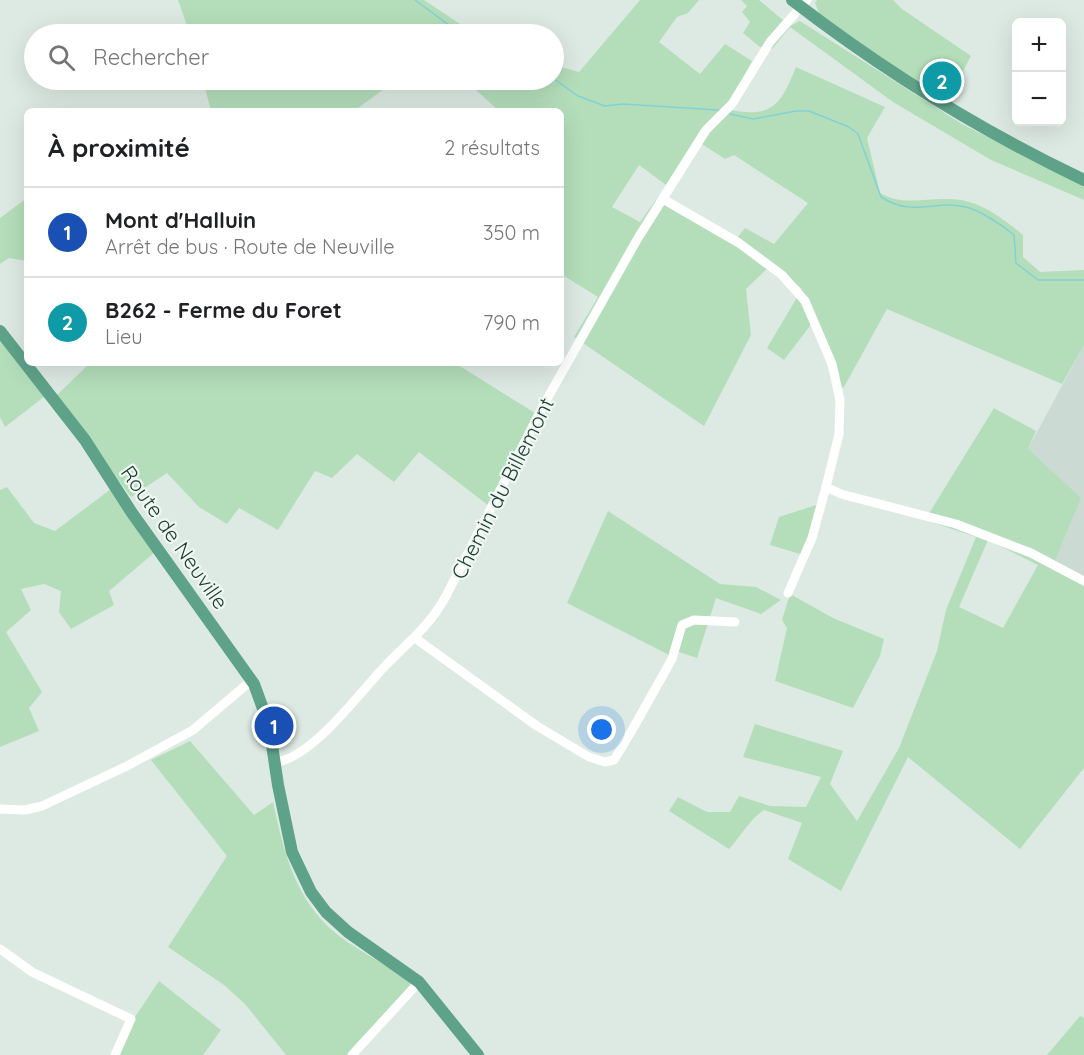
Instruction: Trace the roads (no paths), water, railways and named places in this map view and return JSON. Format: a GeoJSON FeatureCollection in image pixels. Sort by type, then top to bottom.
{"type":"FeatureCollection","features":[{"type":"Feature","properties":{"kind":"main road"},"geometry":{"type":"LineString","coordinates":[[796,4],[854,48],[971,123],[1084,180]]}},
{"type":"Feature","properties":{"kind":"main road","name":"Route de Neuville"},"geometry":{"type":"LineString","coordinates":[[0,331],[24,362]]}},
{"type":"Feature","properties":{"kind":"main road","name":"Route de Neuville"},"geometry":{"type":"LineString","coordinates":[[27,366],[91,448],[141,525],[252,680],[267,717],[285,842],[293,870],[304,890],[336,928],[419,982],[478,1055]]}},
{"type":"Feature","properties":{"kind":"street","name":"Chemin du Billemont"},"geometry":{"type":"LineString","coordinates":[[274,762],[291,758],[324,732],[387,664],[430,624],[442,605],[566,363],[622,264],[702,136],[734,101],[796,4]]}},
{"type":"Feature","properties":{"kind":"street"},"geometry":{"type":"LineString","coordinates":[[663,199],[739,243],[782,275],[805,301],[832,364],[840,400],[839,434],[812,538],[788,593]]}},
{"type":"Feature","properties":{"kind":"street"},"geometry":{"type":"LineString","coordinates":[[826,488],[849,496],[935,517],[1004,542],[1036,555],[1084,582]]}},
{"type":"Feature","properties":{"kind":"street"},"geometry":{"type":"LineString","coordinates":[[415,638],[542,729],[589,758],[606,762],[614,760],[632,732],[672,659],[682,625],[694,620],[735,622]]}},
{"type":"Feature","properties":{"kind":"street"},"geometry":{"type":"LineString","coordinates":[[0,809],[25,810],[42,806],[136,762],[193,730],[252,680]]}},
{"type":"Feature","properties":{"kind":"street"},"geometry":{"type":"LineString","coordinates":[[0,949],[32,972],[130,1019],[116,1055]]}},
{"type":"Feature","properties":{"kind":"street"},"geometry":{"type":"LineString","coordinates":[[352,1055],[419,982]]}},
{"type":"Feature","properties":{"kind":"waterway"},"geometry":{"type":"LineString","coordinates":[[415,0],[447,24]]}},
{"type":"Feature","properties":{"kind":"waterway"},"geometry":{"type":"LineString","coordinates":[[564,86],[578,96],[605,106],[623,104],[719,110]]}},
{"type":"Feature","properties":{"kind":"waterway"},"geometry":{"type":"LineString","coordinates":[[730,114],[753,119],[796,111],[809,111],[849,127],[858,134],[881,197],[904,206],[954,205],[972,209],[1014,235],[1016,263],[1038,280],[1084,280]]}},
{"type":"Feature","properties":{"kind":"place","name":"B262 - Ferme du Foret"},"geometry":{"type":"Point","coordinates":[942,81]}},
{"type":"Feature","properties":{"kind":"place","name":"Mont d'Halluin"},"geometry":{"type":"Point","coordinates":[274,726]}}]}
